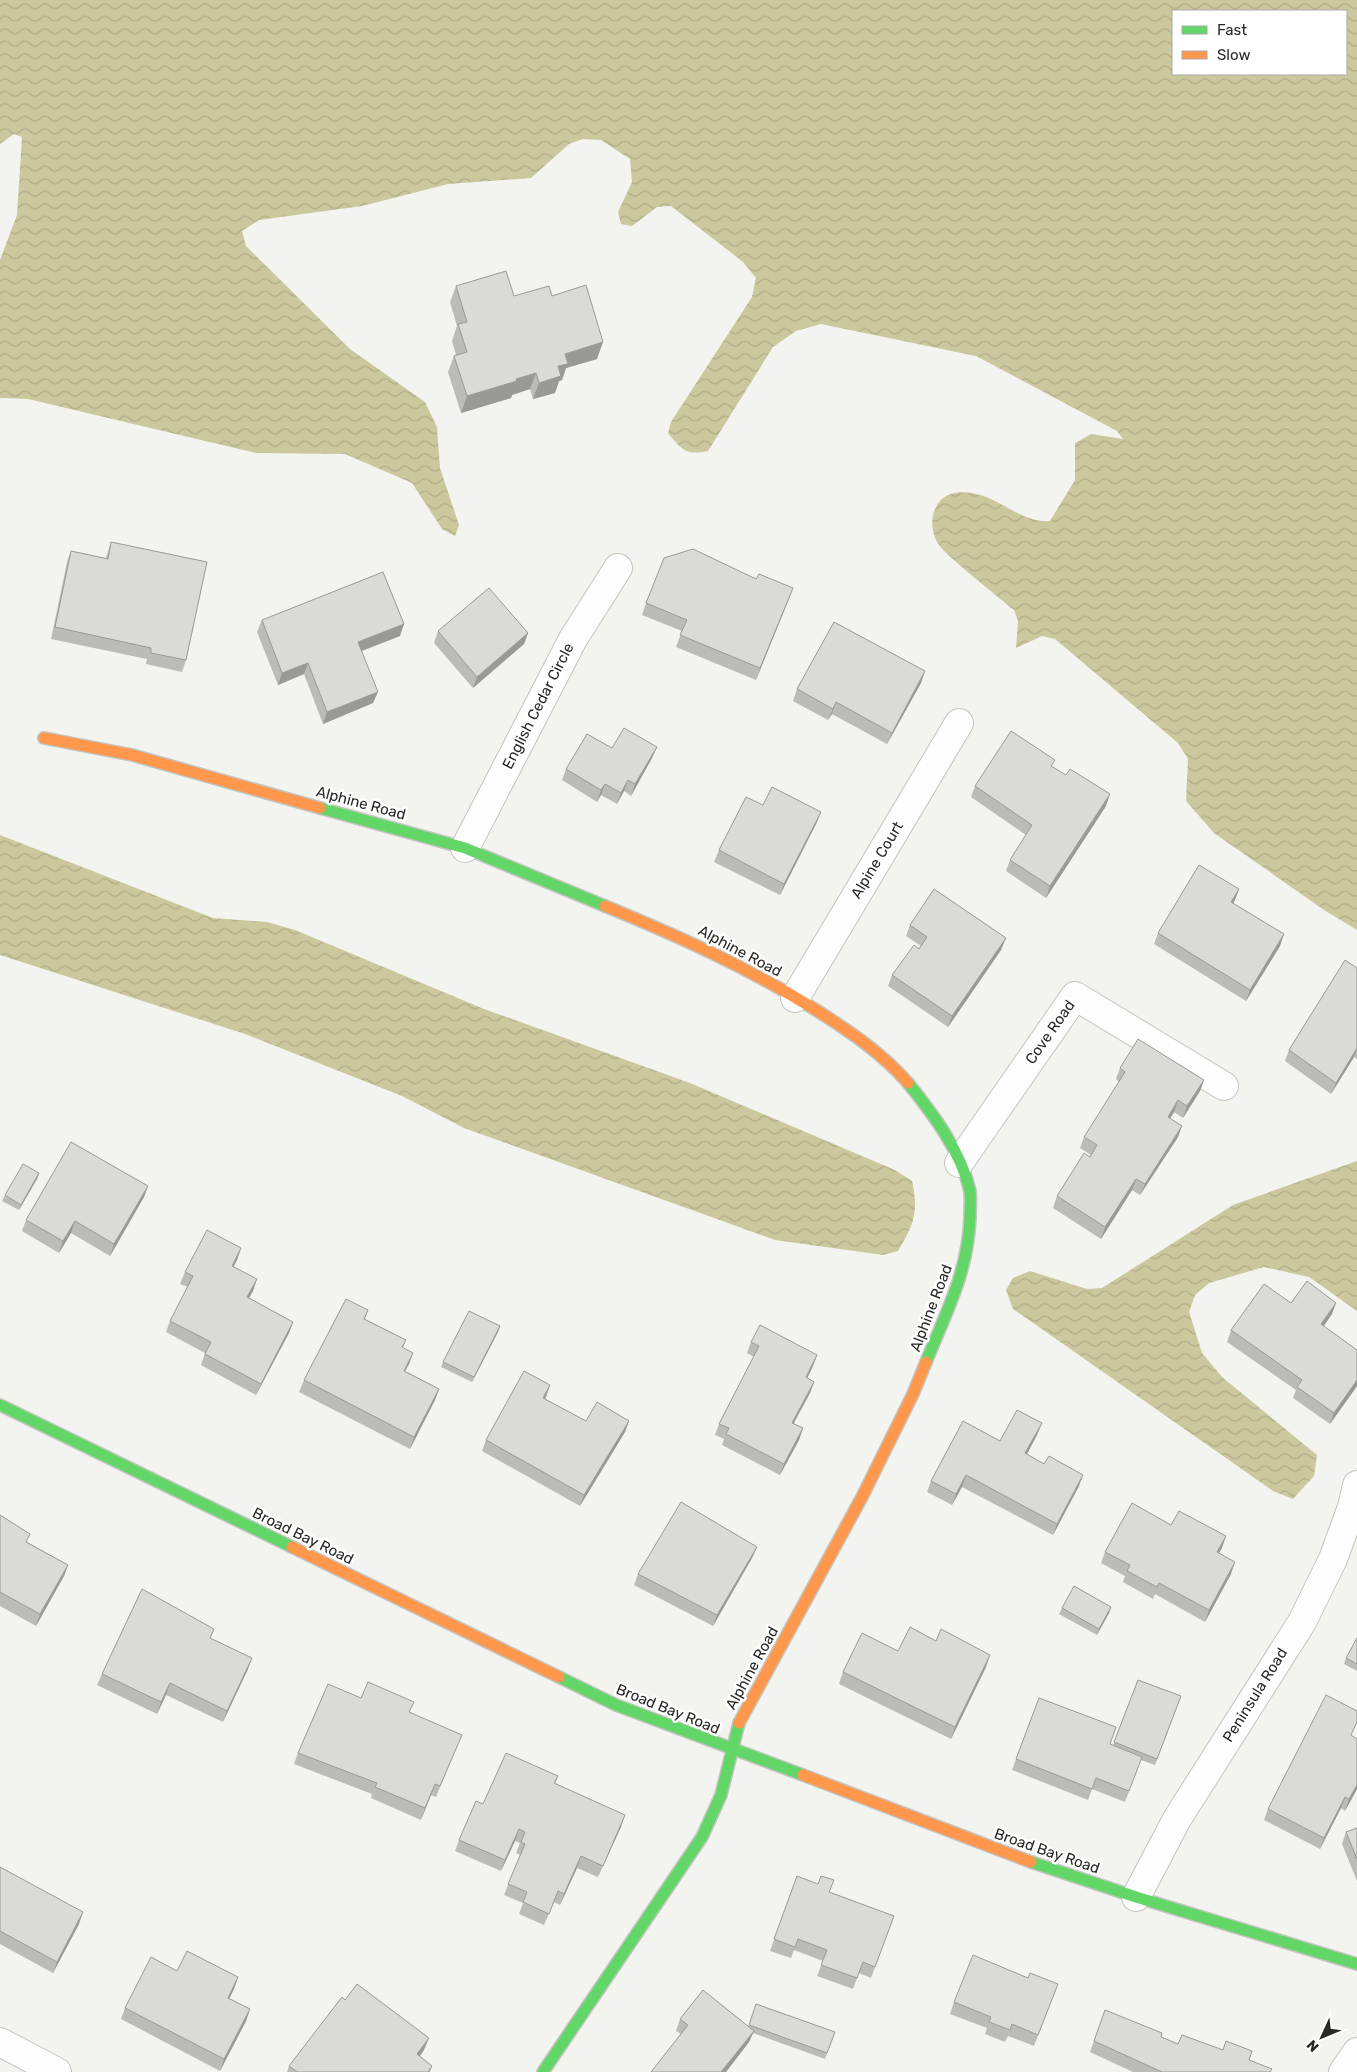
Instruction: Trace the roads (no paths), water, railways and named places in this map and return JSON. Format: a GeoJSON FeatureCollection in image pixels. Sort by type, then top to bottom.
{"type":"FeatureCollection","features":[{"type":"Feature","properties":{"kind":"street","name":"English Cedar Circle"},"geometry":{"type":"LineString","coordinates":[[465,848],[573,639],[618,568]]}},
{"type":"Feature","properties":{"kind":"street","name":"Alpine Court"},"geometry":{"type":"LineString","coordinates":[[795,998],[959,723]]}},
{"type":"Feature","properties":{"kind":"street","name":"Alphine Road"},"geometry":{"type":"LineString","coordinates":[[44,738],[132,756],[465,848],[685,939],[772,983],[855,1035],[895,1068],[935,1116],[959,1163],[970,1192],[969,1245],[960,1280],[908,1402],[862,1497],[740,1717],[722,1795],[702,1837],[543,2072]]}},
{"type":"Feature","properties":{"kind":"street","name":"Cove Road"},"geometry":{"type":"LineString","coordinates":[[959,1163],[1075,996],[1224,1086]]}},
{"type":"Feature","properties":{"kind":"street","name":"Broad Bay Road"},"geometry":{"type":"LineString","coordinates":[[0,1405],[616,1705],[1042,1866],[1136,1897],[1357,1964]]}},
{"type":"Feature","properties":{"kind":"street","name":"Peninsula Road"},"geometry":{"type":"LineString","coordinates":[[1136,1897],[1177,1819],[1302,1622],[1333,1559],[1352,1507],[1357,1485]]}},
{"type":"Feature","properties":{"kind":"street"},"geometry":{"type":"LineString","coordinates":[[0,2042],[57,2072]]}},
{"type":"Feature","properties":{"kind":"street"},"geometry":{"type":"LineString","coordinates":[[1344,2072],[1357,2052]]}},
{"type":"Feature","properties":{"kind":"water"},"geometry":{"type":"Polygon","coordinates":[[[0,0],[1357,0],[1357,930],[1324,910],[1214,833],[1186,801],[1188,759],[1178,743],[1055,639],[1042,636],[1016,648],[1018,621],[1014,610],[960,566],[937,542],[932,526],[933,515],[941,500],[954,493],[965,492],[980,495],[1031,519],[1050,521],[1075,480],[1075,443],[1091,434],[1123,439],[1117,431],[976,356],[821,324],[796,331],[773,347],[708,451],[694,453],[685,450],[668,433],[671,422],[752,297],[756,278],[743,262],[671,206],[657,207],[632,226],[621,224],[618,212],[632,182],[630,159],[601,140],[583,139],[569,144],[531,178],[448,184],[362,206],[259,220],[242,231],[246,246],[350,349],[425,402],[437,427],[440,468],[459,525],[455,536],[442,529],[412,483],[345,454],[256,453],[28,399],[0,398],[0,260],[17,215],[22,137],[14,134],[0,144],[0,0]]]}},
{"type":"Feature","properties":{"kind":"water"},"geometry":{"type":"Polygon","coordinates":[[[0,835],[213,918],[267,922],[295,930],[484,1009],[690,1083],[895,1170],[912,1181],[915,1209],[914,1218],[908,1233],[898,1251],[883,1255],[775,1240],[464,1128],[402,1096],[245,1034],[0,955],[0,835]]]}},
{"type":"Feature","properties":{"kind":"water"},"geometry":{"type":"Polygon","coordinates":[[[1357,1161],[1357,1311],[1309,1277],[1264,1267],[1209,1283],[1195,1295],[1189,1312],[1202,1353],[1222,1377],[1317,1455],[1314,1476],[1293,1499],[1273,1491],[1013,1309],[1006,1290],[1013,1278],[1030,1271],[1087,1289],[1102,1288],[1233,1205],[1357,1161]]]}}]}
